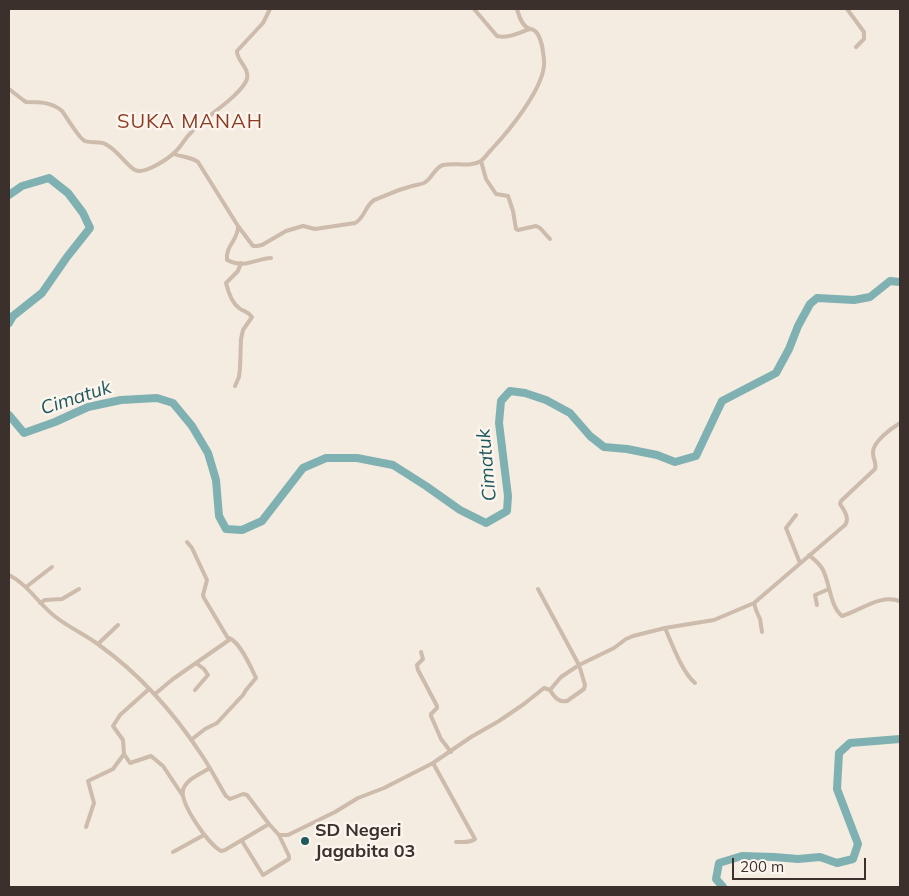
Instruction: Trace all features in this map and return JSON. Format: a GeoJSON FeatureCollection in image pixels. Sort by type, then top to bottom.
{"type":"FeatureCollection","features":[{"type":"Feature","properties":{"kind":"street"},"geometry":{"type":"LineString","coordinates":[[9,89],[26,102],[49,104],[58,108],[81,139],[87,142],[106,144],[137,172],[146,170],[174,154],[195,128],[244,85],[247,74],[237,51],[262,23],[270,9]]}},
{"type":"Feature","properties":{"kind":"street"},"geometry":{"type":"LineString","coordinates":[[474,9],[499,37],[530,29]]}},
{"type":"Feature","properties":{"kind":"street"},"geometry":{"type":"LineString","coordinates":[[174,154],[192,158],[198,162],[238,226],[252,244],[256,246],[262,245],[286,231],[303,226],[315,229],[359,221],[370,202],[408,187],[424,183],[437,168],[444,165],[472,164],[482,161],[503,138],[528,104],[541,78],[545,65],[539,38],[535,32],[526,28],[522,23],[517,9]]}},
{"type":"Feature","properties":{"kind":"street"},"geometry":{"type":"LineString","coordinates":[[847,9],[864,32],[864,39],[856,47]]}},
{"type":"Feature","properties":{"kind":"street"},"geometry":{"type":"LineString","coordinates":[[482,161],[486,179],[496,194],[508,196],[516,230],[536,226],[550,239]]}},
{"type":"Feature","properties":{"kind":"street"},"geometry":{"type":"LineString","coordinates":[[238,226],[237,234],[230,244],[226,255],[228,261],[247,264],[271,258]]}},
{"type":"Feature","properties":{"kind":"street"},"geometry":{"type":"LineString","coordinates":[[235,386],[240,368],[243,330],[252,317],[250,313],[239,309],[234,303],[226,283],[238,271],[241,264]]}},
{"type":"Feature","properties":{"kind":"street"},"geometry":{"type":"LineString","coordinates":[[550,690],[560,677],[578,665],[614,648],[626,640],[665,628],[714,620],[754,603],[847,522],[846,513],[840,504],[841,501],[875,469],[874,447],[880,439],[900,423]]}},
{"type":"Feature","properties":{"kind":"street"},"geometry":{"type":"LineString","coordinates":[[796,515],[786,528],[800,563]]}},
{"type":"Feature","properties":{"kind":"street"},"geometry":{"type":"LineString","coordinates":[[187,542],[192,548],[207,580],[204,598],[228,638],[232,639],[243,653],[256,678],[243,696],[217,723],[205,729],[191,740]]}},
{"type":"Feature","properties":{"kind":"street"},"geometry":{"type":"LineString","coordinates":[[809,555],[822,569],[837,610],[842,616],[878,600],[894,599],[900,601]]}},
{"type":"Feature","properties":{"kind":"street"},"geometry":{"type":"LineString","coordinates":[[26,587],[52,567]]}},
{"type":"Feature","properties":{"kind":"street"},"geometry":{"type":"LineString","coordinates":[[9,575],[26,587],[58,619],[98,644],[155,694],[191,740],[226,796],[230,799],[243,794],[247,795],[279,834],[289,859],[262,875],[242,841]]}},
{"type":"Feature","properties":{"kind":"street"},"geometry":{"type":"LineString","coordinates":[[817,605],[815,594],[830,588]]}},
{"type":"Feature","properties":{"kind":"street"},"geometry":{"type":"LineString","coordinates":[[40,603],[45,600],[62,599],[79,589]]}},
{"type":"Feature","properties":{"kind":"street"},"geometry":{"type":"LineString","coordinates":[[279,834],[286,835],[296,831],[358,798],[384,788],[433,763],[471,737],[499,721],[544,688],[550,690],[557,699],[563,702],[584,689],[584,682],[578,665],[538,589]]}},
{"type":"Feature","properties":{"kind":"street"},"geometry":{"type":"LineString","coordinates":[[754,603],[760,619],[762,632]]}},
{"type":"Feature","properties":{"kind":"street"},"geometry":{"type":"LineString","coordinates":[[98,644],[118,625]]}},
{"type":"Feature","properties":{"kind":"street"},"geometry":{"type":"LineString","coordinates":[[665,628],[677,656],[691,680],[695,683]]}},
{"type":"Feature","properties":{"kind":"street"},"geometry":{"type":"LineString","coordinates":[[155,694],[173,679],[228,641],[228,638]]}},
{"type":"Feature","properties":{"kind":"street"},"geometry":{"type":"LineString","coordinates":[[421,652],[423,659],[418,666],[418,670],[437,706],[431,716],[441,739],[451,752]]}},
{"type":"Feature","properties":{"kind":"street"},"geometry":{"type":"LineString","coordinates":[[194,690],[208,674],[196,663]]}},
{"type":"Feature","properties":{"kind":"street"},"geometry":{"type":"LineString","coordinates":[[150,689],[120,715],[113,726],[123,740],[124,754],[130,763],[151,756],[163,766],[183,796],[192,818],[220,851],[242,841],[269,824]]}},
{"type":"Feature","properties":{"kind":"street"},"geometry":{"type":"LineString","coordinates":[[86,827],[94,803],[88,781],[113,769],[124,754]]}},
{"type":"Feature","properties":{"kind":"street"},"geometry":{"type":"LineString","coordinates":[[433,763],[475,836],[474,841],[456,842]]}},
{"type":"Feature","properties":{"kind":"street"},"geometry":{"type":"LineString","coordinates":[[183,796],[184,787],[188,782],[210,768]]}},
{"type":"Feature","properties":{"kind":"street"},"geometry":{"type":"LineString","coordinates":[[173,852],[204,834]]}},
{"type":"Feature","properties":{"kind":"waterway","name":"Cimatuk"},"geometry":{"type":"LineString","coordinates":[[9,195],[22,186],[49,178],[68,193],[83,213],[90,228],[42,293],[13,316],[9,323]]}},
{"type":"Feature","properties":{"kind":"waterway","name":"Cimatuk"},"geometry":{"type":"LineString","coordinates":[[9,415],[24,433],[88,407],[121,400],[157,398],[173,403],[192,426],[208,453],[216,480],[219,516],[226,529],[242,530],[262,521],[303,468],[326,458],[357,458],[393,465],[460,510],[486,523],[507,511],[508,496],[499,423],[501,401],[510,391],[525,393],[546,400],[570,413],[590,436],[604,447],[657,455],[675,462],[696,456],[722,401],[776,373],[810,304],[817,298],[854,300],[870,297],[890,281],[900,282]]}},
{"type":"Feature","properties":{"kind":"waterway"},"geometry":{"type":"LineString","coordinates":[[723,887],[716,879],[719,863],[742,856],[798,859],[820,857],[837,863],[853,859],[858,844],[837,789],[839,753],[850,743],[900,739]]}},
{"type":"Feature","properties":{"kind":"place","name":"SD Negeri Jagabita 03"},"geometry":{"type":"Point","coordinates":[305,841]}},
{"type":"Feature","properties":{"kind":"district","name":"SUKA MANAH"},"geometry":{"type":"Point","coordinates":[190,122]}}]}
